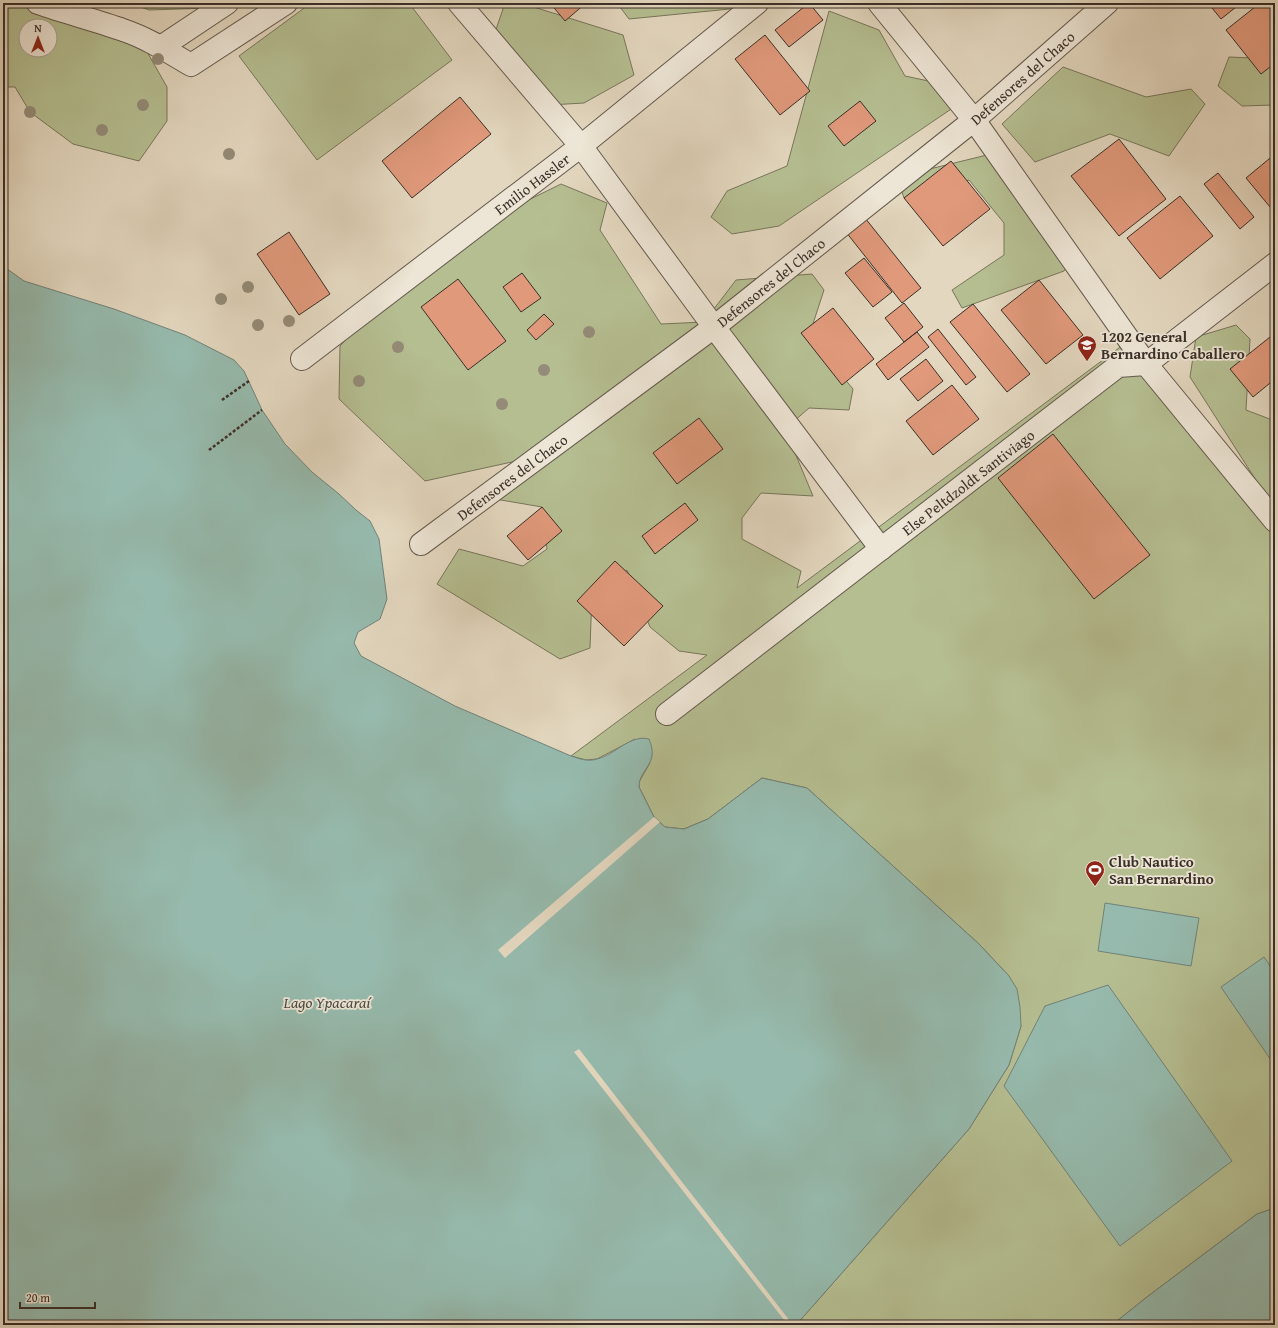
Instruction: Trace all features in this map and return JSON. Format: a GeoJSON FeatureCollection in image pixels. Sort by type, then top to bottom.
{"type":"FeatureCollection","features":[{"type":"Feature","properties":{"kind":"street"},"geometry":{"type":"LineString","coordinates":[[38,3],[124,30],[160,47],[191,65],[286,3]]}},
{"type":"Feature","properties":{"kind":"street"},"geometry":{"type":"LineString","coordinates":[[160,47],[227,3]]}},
{"type":"Feature","properties":{"kind":"street"},"geometry":{"type":"LineString","coordinates":[[459,3],[581,146],[714,327],[881,549]]}},
{"type":"Feature","properties":{"kind":"street","name":"Emilio Hassler"},"geometry":{"type":"LineString","coordinates":[[302,359],[581,146],[758,3]]}},
{"type":"Feature","properties":{"kind":"street"},"geometry":{"type":"LineString","coordinates":[[880,3],[974,120],[1146,364],[1275,521]]}},
{"type":"Feature","properties":{"kind":"street","name":"Defensores del Chaco"},"geometry":{"type":"LineString","coordinates":[[421,544],[714,327],[974,120],[1108,3]]}},
{"type":"Feature","properties":{"kind":"street"},"geometry":{"type":"LineString","coordinates":[[1146,364],[1275,264]]}},
{"type":"Feature","properties":{"kind":"street","name":"Else Peltdzoldt Santiviago"},"geometry":{"type":"LineString","coordinates":[[667,714],[1118,366],[1146,364]]}},
{"type":"Feature","properties":{"kind":"path"},"geometry":{"type":"LineString","coordinates":[[222,400],[249,381]]}},
{"type":"Feature","properties":{"kind":"path"},"geometry":{"type":"LineString","coordinates":[[209,450],[262,410]]}},
{"type":"Feature","properties":{"kind":"green space"},"geometry":{"type":"Polygon","coordinates":[[[3,3],[62,3],[146,50],[167,87],[167,121],[139,161],[73,144],[30,112],[15,87],[3,87],[3,3]]]}},
{"type":"Feature","properties":{"kind":"green space"},"geometry":{"type":"Polygon","coordinates":[[[130,3],[215,3],[211,8],[149,10],[130,3]]]}},
{"type":"Feature","properties":{"kind":"green space"},"geometry":{"type":"Polygon","coordinates":[[[311,3],[409,3],[452,60],[317,160],[239,56],[311,3]]]}},
{"type":"Feature","properties":{"kind":"green space"},"geometry":{"type":"Polygon","coordinates":[[[505,3],[521,3],[623,35],[634,75],[584,103],[532,106],[490,47],[505,3]]]}},
{"type":"Feature","properties":{"kind":"green space"},"geometry":{"type":"Polygon","coordinates":[[[617,3],[760,3],[760,6],[629,19],[617,3]]]}},
{"type":"Feature","properties":{"kind":"green space"},"geometry":{"type":"Polygon","coordinates":[[[829,11],[879,30],[905,76],[952,86],[960,103],[779,226],[732,234],[711,217],[727,191],[787,166],[829,11]]]}},
{"type":"Feature","properties":{"kind":"green space"},"geometry":{"type":"Polygon","coordinates":[[[1229,57],[1275,59],[1275,105],[1242,106],[1218,86],[1229,57]]]}},
{"type":"Feature","properties":{"kind":"green space"},"geometry":{"type":"Polygon","coordinates":[[[1063,67],[1146,97],[1191,89],[1205,104],[1169,156],[1110,134],[1035,162],[1002,124],[1063,67]]]}},
{"type":"Feature","properties":{"kind":"green space"},"geometry":{"type":"Polygon","coordinates":[[[991,154],[1075,254],[1064,271],[962,308],[952,290],[1004,255],[1004,223],[969,180],[904,198],[897,177],[991,154]]]}},
{"type":"Feature","properties":{"kind":"green space","name":"Club Nautico San Bernardino"},"geometry":{"type":"Polygon","coordinates":[[[561,184],[607,203],[600,230],[661,324],[704,322],[736,280],[812,274],[824,290],[809,336],[853,389],[849,410],[809,408],[785,429],[813,496],[761,493],[742,518],[742,539],[801,571],[797,588],[1135,336],[1275,513],[1275,1209],[1257,1214],[1112,1325],[796,1325],[969,1129],[1009,1065],[1021,1026],[1009,976],[979,944],[807,788],[762,778],[708,819],[684,829],[665,827],[654,817],[639,787],[639,782],[650,763],[635,739],[597,759],[586,760],[571,756],[707,655],[679,651],[650,627],[627,570],[592,593],[590,648],[560,659],[437,584],[459,549],[523,566],[547,549],[542,507],[495,499],[521,460],[425,481],[339,399],[340,346],[427,250],[561,184]]]}},
{"type":"Feature","properties":{"kind":"green space"},"geometry":{"type":"Polygon","coordinates":[[[1236,325],[1250,339],[1246,410],[1275,421],[1275,510],[1190,377],[1196,337],[1236,325]]]}},
{"type":"Feature","properties":{"kind":"water","name":"Lago Ypacaraí"},"geometry":{"type":"Polygon","coordinates":[[[3,266],[24,281],[114,309],[185,335],[234,360],[244,371],[262,410],[285,444],[312,472],[370,521],[379,539],[387,599],[380,619],[358,632],[354,643],[361,656],[455,706],[571,756],[594,760],[604,757],[635,739],[649,739],[652,748],[651,761],[642,775],[639,787],[654,817],[665,827],[684,829],[708,819],[762,778],[807,788],[979,944],[1009,976],[1017,989],[1021,1026],[1009,1065],[969,1129],[796,1325],[3,1325],[3,266]]]}},
{"type":"Feature","properties":{"kind":"water"},"geometry":{"type":"Polygon","coordinates":[[[1105,903],[1199,918],[1191,966],[1098,951],[1105,903]]]}},
{"type":"Feature","properties":{"kind":"water"},"geometry":{"type":"Polygon","coordinates":[[[1264,957],[1275,973],[1275,1066],[1221,987],[1264,957]]]}},
{"type":"Feature","properties":{"kind":"water"},"geometry":{"type":"Polygon","coordinates":[[[1108,985],[1232,1161],[1120,1246],[1004,1086],[1045,1006],[1108,985]]]}},
{"type":"Feature","properties":{"kind":"water"},"geometry":{"type":"Polygon","coordinates":[[[1275,1209],[1275,1325],[1112,1325],[1257,1214],[1275,1209]]]}},
{"type":"Feature","properties":{"kind":"pier"},"geometry":{"type":"Polygon","coordinates":[[[654,817],[660,822],[505,958],[498,950],[654,817]]]}},
{"type":"Feature","properties":{"kind":"pier"},"geometry":{"type":"Polygon","coordinates":[[[579,1049],[793,1325],[788,1325],[574,1052],[579,1049]]]}},
{"type":"Feature","properties":{"kind":"building"},"geometry":{"type":"Polygon","coordinates":[[[550,3],[586,3],[565,21],[550,3]]]}},
{"type":"Feature","properties":{"kind":"building"},"geometry":{"type":"Polygon","coordinates":[[[809,3],[823,20],[789,47],[775,30],[809,3]]]}},
{"type":"Feature","properties":{"kind":"building"},"geometry":{"type":"Polygon","coordinates":[[[1208,3],[1241,3],[1221,19],[1208,3]]]}},
{"type":"Feature","properties":{"kind":"building"},"geometry":{"type":"Polygon","coordinates":[[[1260,3],[1271,3],[1275,8],[1275,63],[1261,74],[1226,30],[1260,3]]]}},
{"type":"Feature","properties":{"kind":"building"},"geometry":{"type":"Polygon","coordinates":[[[765,35],[810,91],[780,115],[735,59],[765,35]]]}},
{"type":"Feature","properties":{"kind":"building"},"geometry":{"type":"Polygon","coordinates":[[[460,97],[491,134],[412,198],[382,161],[460,97]]]}},
{"type":"Feature","properties":{"kind":"building"},"geometry":{"type":"Polygon","coordinates":[[[860,101],[876,121],[844,146],[828,126],[860,101]]]}},
{"type":"Feature","properties":{"kind":"building"},"geometry":{"type":"Polygon","coordinates":[[[1119,139],[1166,199],[1119,236],[1071,176],[1119,139]]]}},
{"type":"Feature","properties":{"kind":"building"},"geometry":{"type":"Polygon","coordinates":[[[1275,154],[1275,213],[1246,178],[1275,154]]]}},
{"type":"Feature","properties":{"kind":"building"},"geometry":{"type":"Polygon","coordinates":[[[951,161],[990,209],[943,246],[904,198],[951,161]]]}},
{"type":"Feature","properties":{"kind":"building"},"geometry":{"type":"Polygon","coordinates":[[[1218,173],[1254,217],[1240,229],[1204,184],[1218,173]]]}},
{"type":"Feature","properties":{"kind":"building"},"geometry":{"type":"Polygon","coordinates":[[[1180,196],[1213,236],[1160,279],[1127,238],[1180,196]]]}},
{"type":"Feature","properties":{"kind":"building"},"geometry":{"type":"Polygon","coordinates":[[[861,213],[921,288],[902,303],[842,227],[861,213]]]}},
{"type":"Feature","properties":{"kind":"building"},"geometry":{"type":"Polygon","coordinates":[[[289,232],[330,294],[299,315],[257,254],[289,232]]]}},
{"type":"Feature","properties":{"kind":"building"},"geometry":{"type":"Polygon","coordinates":[[[864,258],[892,292],[873,307],[845,273],[864,258]]]}},
{"type":"Feature","properties":{"kind":"building"},"geometry":{"type":"Polygon","coordinates":[[[522,273],[541,298],[521,312],[503,287],[522,273]]]}},
{"type":"Feature","properties":{"kind":"building"},"geometry":{"type":"Polygon","coordinates":[[[458,279],[506,341],[468,370],[421,307],[458,279]]]}},
{"type":"Feature","properties":{"kind":"building"},"geometry":{"type":"Polygon","coordinates":[[[1039,280],[1083,335],[1046,364],[1001,310],[1039,280]]]}},
{"type":"Feature","properties":{"kind":"building"},"geometry":{"type":"Polygon","coordinates":[[[904,303],[923,327],[904,342],[885,318],[904,303]]]}},
{"type":"Feature","properties":{"kind":"building"},"geometry":{"type":"Polygon","coordinates":[[[973,304],[1030,374],[1007,392],[950,322],[973,304]]]}},
{"type":"Feature","properties":{"kind":"building"},"geometry":{"type":"Polygon","coordinates":[[[833,308],[874,359],[842,385],[801,333],[833,308]]]}},
{"type":"Feature","properties":{"kind":"building"},"geometry":{"type":"Polygon","coordinates":[[[544,314],[554,324],[536,340],[527,330],[544,314]]]}},
{"type":"Feature","properties":{"kind":"building"},"geometry":{"type":"Polygon","coordinates":[[[938,329],[976,377],[966,385],[928,337],[938,329]]]}},
{"type":"Feature","properties":{"kind":"building"},"geometry":{"type":"Polygon","coordinates":[[[917,332],[929,347],[888,380],[876,364],[917,332]]]}},
{"type":"Feature","properties":{"kind":"building"},"geometry":{"type":"Polygon","coordinates":[[[1275,333],[1275,379],[1253,397],[1230,369],[1275,333]]]}},
{"type":"Feature","properties":{"kind":"building"},"geometry":{"type":"Polygon","coordinates":[[[926,359],[943,381],[918,401],[900,379],[926,359]]]}},
{"type":"Feature","properties":{"kind":"building"},"geometry":{"type":"Polygon","coordinates":[[[952,385],[979,419],[933,455],[906,421],[952,385]]]}},
{"type":"Feature","properties":{"kind":"building"},"geometry":{"type":"Polygon","coordinates":[[[699,418],[723,449],[677,484],[653,453],[699,418]]]}},
{"type":"Feature","properties":{"kind":"building"},"geometry":{"type":"Polygon","coordinates":[[[1053,434],[1150,555],[1094,599],[998,478],[1053,434]]]}},
{"type":"Feature","properties":{"kind":"building"},"geometry":{"type":"Polygon","coordinates":[[[685,503],[698,520],[655,554],[642,536],[685,503]]]}},
{"type":"Feature","properties":{"kind":"building"},"geometry":{"type":"Polygon","coordinates":[[[542,507],[562,531],[528,560],[507,536],[542,507]]]}},
{"type":"Feature","properties":{"kind":"building"},"geometry":{"type":"Polygon","coordinates":[[[615,561],[663,606],[624,646],[577,601],[615,561]]]}},
{"type":"Feature","properties":{"kind":"place","name":"1202 General Bernardino Caballero"},"geometry":{"type":"Point","coordinates":[1087,362]}},
{"type":"Feature","properties":{"kind":"place","name":"Club Nautico San Bernardino"},"geometry":{"type":"Point","coordinates":[1095,887]}}]}
